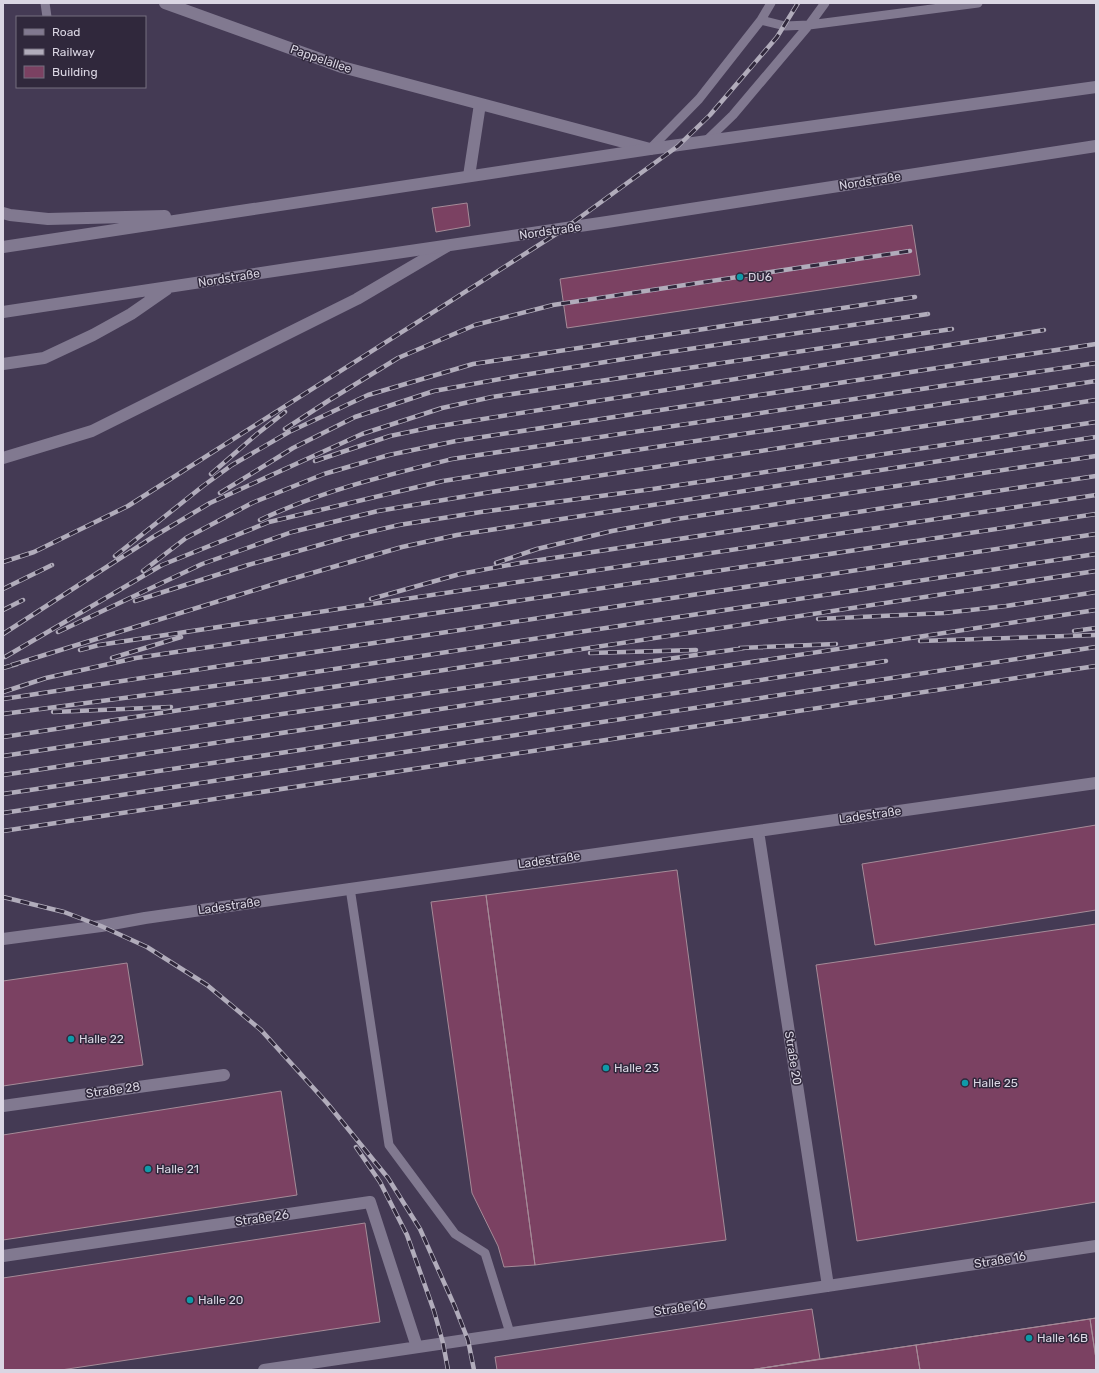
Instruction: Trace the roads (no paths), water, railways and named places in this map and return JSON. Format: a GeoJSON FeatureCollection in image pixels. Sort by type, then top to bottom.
{"type":"FeatureCollection","features":[{"type":"Feature","properties":{"kind":"street","name":"Pappelallee"},"geometry":{"type":"LineString","coordinates":[[165,3],[342,67],[650,149]]}},
{"type":"Feature","properties":{"kind":"street"},"geometry":{"type":"LineString","coordinates":[[3,247],[650,149],[1096,87]]}},
{"type":"Feature","properties":{"kind":"street"},"geometry":{"type":"LineString","coordinates":[[469,176],[480,104]]}},
{"type":"Feature","properties":{"kind":"street","name":"Nordstraße"},"geometry":{"type":"LineString","coordinates":[[3,312],[608,222],[1096,146]]}},
{"type":"Feature","properties":{"kind":"street"},"geometry":{"type":"LineString","coordinates":[[3,213],[48,220],[218,214]]}},
{"type":"Feature","properties":{"kind":"street"},"geometry":{"type":"LineString","coordinates":[[3,458],[92,431],[357,299],[447,246]]}},
{"type":"Feature","properties":{"kind":"street"},"geometry":{"type":"LineString","coordinates":[[3,364],[44,358],[93,335],[131,314],[170,287]]}},
{"type":"Feature","properties":{"kind":"street","name":"Ladestraße"},"geometry":{"type":"LineString","coordinates":[[3,939],[350,888],[1096,783]]}},
{"type":"Feature","properties":{"kind":"street","name":"Straße 20"},"geometry":{"type":"LineString","coordinates":[[758,831],[828,1286]]}},
{"type":"Feature","properties":{"kind":"street","name":"Straße 28"},"geometry":{"type":"LineString","coordinates":[[3,1106],[224,1074]]}},
{"type":"Feature","properties":{"kind":"street","name":"Straße 26"},"geometry":{"type":"LineString","coordinates":[[3,1256],[370,1202],[417,1347]]}},
{"type":"Feature","properties":{"kind":"street","name":"Straße 16"},"geometry":{"type":"LineString","coordinates":[[264,1370],[1096,1246]]}},
{"type":"Feature","properties":{"kind":"lane"},"geometry":{"type":"LineString","coordinates":[[45,3],[47,16]]}},
{"type":"Feature","properties":{"kind":"lane"},"geometry":{"type":"LineString","coordinates":[[650,149],[699,99],[761,20],[771,3]]}},
{"type":"Feature","properties":{"kind":"lane"},"geometry":{"type":"LineString","coordinates":[[705,142],[734,115],[809,25],[825,3]]}},
{"type":"Feature","properties":{"kind":"lane"},"geometry":{"type":"LineString","coordinates":[[761,20],[785,26],[809,25],[978,3]]}},
{"type":"Feature","properties":{"kind":"lane"},"geometry":{"type":"LineString","coordinates":[[350,888],[389,1145],[455,1234],[486,1253],[510,1333]]}},
{"type":"Feature","properties":{"kind":"railway"},"geometry":{"type":"LineString","coordinates":[[3,562],[34,552],[128,506],[564,229],[678,146],[710,115],[777,37],[798,3]]}},
{"type":"Feature","properties":{"kind":"railway"},"geometry":{"type":"LineString","coordinates":[[285,429],[398,358],[475,325],[553,305],[910,251]]}},
{"type":"Feature","properties":{"kind":"railway"},"geometry":{"type":"LineString","coordinates":[[115,556],[203,486],[232,465],[289,432],[368,395],[473,364],[915,297]]}},
{"type":"Feature","properties":{"kind":"railway"},"geometry":{"type":"LineString","coordinates":[[220,493],[293,448],[355,417],[434,391],[662,353],[928,314]]}},
{"type":"Feature","properties":{"kind":"railway"},"geometry":{"type":"LineString","coordinates":[[3,634],[153,537],[210,503],[362,434],[442,408],[492,397],[952,329]]}},
{"type":"Feature","properties":{"kind":"railway"},"geometry":{"type":"LineString","coordinates":[[315,461],[390,436],[433,427],[1044,330]]}},
{"type":"Feature","properties":{"kind":"railway"},"geometry":{"type":"LineString","coordinates":[[143,571],[186,538],[252,503],[324,474],[389,455],[456,441],[1096,344]]}},
{"type":"Feature","properties":{"kind":"railway"},"geometry":{"type":"LineString","coordinates":[[260,520],[330,492],[452,459],[1096,363]]}},
{"type":"Feature","properties":{"kind":"railway"},"geometry":{"type":"LineString","coordinates":[[5,657],[162,565],[269,522],[443,481],[616,453],[1096,381]]}},
{"type":"Feature","properties":{"kind":"railway"},"geometry":{"type":"LineString","coordinates":[[58,632],[202,564],[292,532],[378,511],[491,492],[1096,400]]}},
{"type":"Feature","properties":{"kind":"railway"},"geometry":{"type":"LineString","coordinates":[[211,474],[285,412]]}},
{"type":"Feature","properties":{"kind":"railway"},"geometry":{"type":"LineString","coordinates":[[135,601],[248,565],[348,537],[399,525],[481,512],[653,489],[1096,422]]}},
{"type":"Feature","properties":{"kind":"railway"},"geometry":{"type":"LineString","coordinates":[[12,665],[281,582],[402,547],[457,535],[1096,437]]}},
{"type":"Feature","properties":{"kind":"railway"},"geometry":{"type":"LineString","coordinates":[[496,563],[537,549],[612,531],[677,519],[1096,456]]}},
{"type":"Feature","properties":{"kind":"railway"},"geometry":{"type":"LineString","coordinates":[[371,599],[460,574],[520,563],[1096,476]]}},
{"type":"Feature","properties":{"kind":"railway"},"geometry":{"type":"LineString","coordinates":[[80,650],[99,645],[1096,495]]}},
{"type":"Feature","properties":{"kind":"railway"},"geometry":{"type":"LineString","coordinates":[[3,692],[46,678],[136,658],[1096,514]]}},
{"type":"Feature","properties":{"kind":"railway"},"geometry":{"type":"LineString","coordinates":[[3,699],[1096,534]]}},
{"type":"Feature","properties":{"kind":"railway"},"geometry":{"type":"LineString","coordinates":[[3,714],[275,678],[1096,554]]}},
{"type":"Feature","properties":{"kind":"railway"},"geometry":{"type":"LineString","coordinates":[[3,589],[52,565]]}},
{"type":"Feature","properties":{"kind":"railway"},"geometry":{"type":"LineString","coordinates":[[3,737],[1096,571]]}},
{"type":"Feature","properties":{"kind":"railway"},"geometry":{"type":"LineString","coordinates":[[818,619],[944,613],[1006,606],[1096,592]]}},
{"type":"Feature","properties":{"kind":"railway"},"geometry":{"type":"LineString","coordinates":[[3,610],[23,600]]}},
{"type":"Feature","properties":{"kind":"railway"},"geometry":{"type":"LineString","coordinates":[[3,775],[1096,610]]}},
{"type":"Feature","properties":{"kind":"railway"},"geometry":{"type":"LineString","coordinates":[[1074,631],[1096,628]]}},
{"type":"Feature","properties":{"kind":"railway"},"geometry":{"type":"LineString","coordinates":[[920,641],[1096,635]]}},
{"type":"Feature","properties":{"kind":"railway"},"geometry":{"type":"LineString","coordinates":[[112,658],[181,637]]}},
{"type":"Feature","properties":{"kind":"railway"},"geometry":{"type":"LineString","coordinates":[[740,648],[836,644]]}},
{"type":"Feature","properties":{"kind":"railway"},"geometry":{"type":"LineString","coordinates":[[3,813],[1096,647]]}},
{"type":"Feature","properties":{"kind":"railway"},"geometry":{"type":"LineString","coordinates":[[3,756],[282,714],[745,648]]}},
{"type":"Feature","properties":{"kind":"railway"},"geometry":{"type":"LineString","coordinates":[[590,653],[696,650]]}},
{"type":"Feature","properties":{"kind":"railway"},"geometry":{"type":"LineString","coordinates":[[3,794],[886,661]]}},
{"type":"Feature","properties":{"kind":"railway"},"geometry":{"type":"LineString","coordinates":[[3,668],[17,664]]}},
{"type":"Feature","properties":{"kind":"railway"},"geometry":{"type":"LineString","coordinates":[[3,831],[1096,666]]}},
{"type":"Feature","properties":{"kind":"railway"},"geometry":{"type":"LineString","coordinates":[[53,712],[171,707]]}},
{"type":"Feature","properties":{"kind":"railway"},"geometry":{"type":"LineString","coordinates":[[3,897],[64,912],[101,926],[147,947],[207,985],[261,1030],[327,1103],[388,1178],[420,1229],[468,1340],[474,1370]]}},
{"type":"Feature","properties":{"kind":"railway"},"geometry":{"type":"LineString","coordinates":[[356,1147],[380,1182],[407,1235],[434,1311],[443,1343],[448,1370]]}},
{"type":"Feature","properties":{"kind":"place","name":"DU6"},"geometry":{"type":"Point","coordinates":[740,277]}},
{"type":"Feature","properties":{"kind":"place","name":"Halle 22"},"geometry":{"type":"Point","coordinates":[71,1039]}},
{"type":"Feature","properties":{"kind":"place","name":"Halle 23"},"geometry":{"type":"Point","coordinates":[606,1068]}},
{"type":"Feature","properties":{"kind":"place","name":"Halle 25"},"geometry":{"type":"Point","coordinates":[965,1083]}},
{"type":"Feature","properties":{"kind":"place","name":"Halle 21"},"geometry":{"type":"Point","coordinates":[148,1169]}},
{"type":"Feature","properties":{"kind":"place","name":"Halle 20"},"geometry":{"type":"Point","coordinates":[190,1300]}},
{"type":"Feature","properties":{"kind":"place","name":"Halle 16B"},"geometry":{"type":"Point","coordinates":[1029,1338]}}]}
